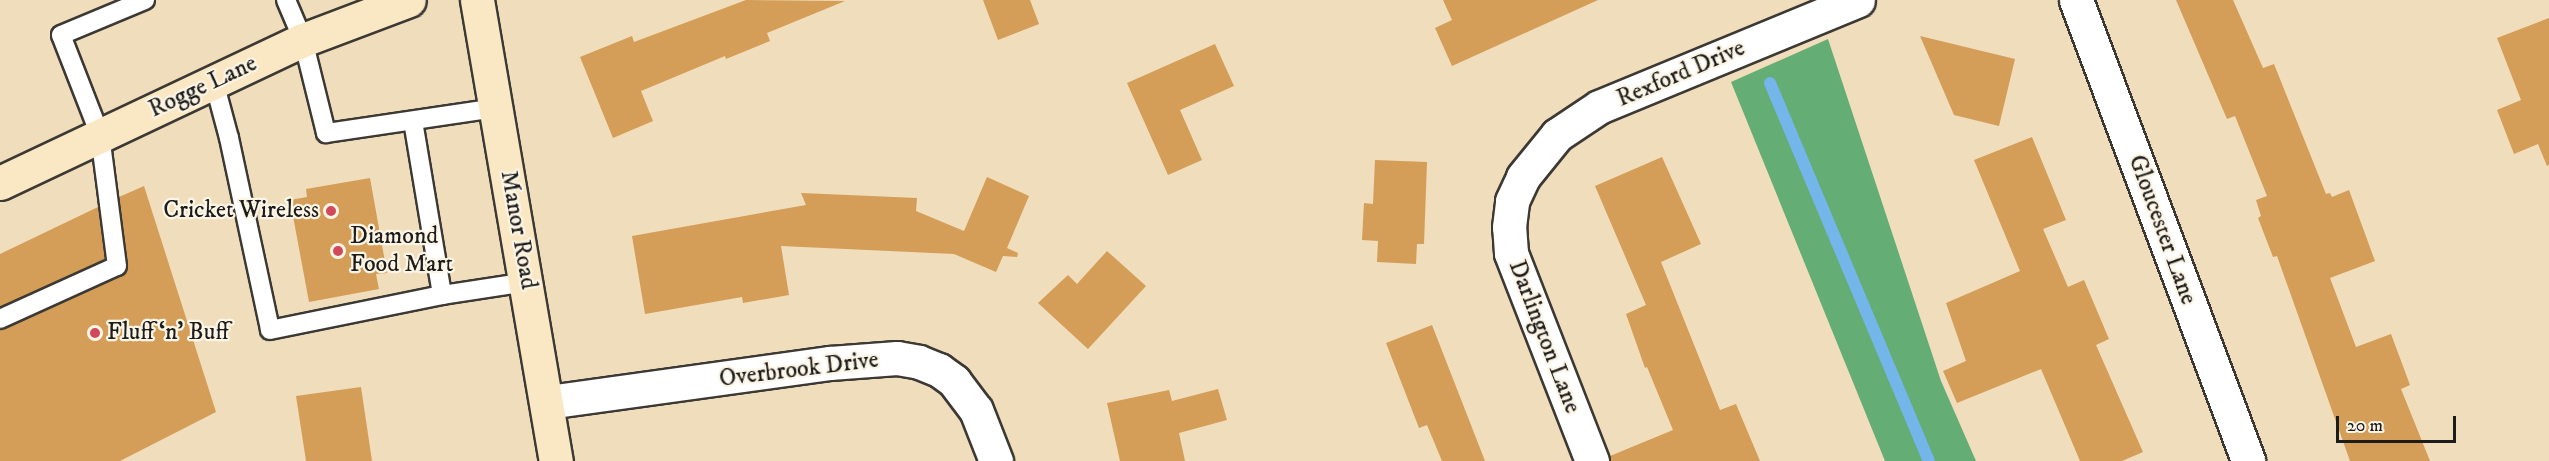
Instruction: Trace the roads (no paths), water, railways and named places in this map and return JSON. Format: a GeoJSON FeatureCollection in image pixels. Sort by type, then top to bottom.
{"type":"FeatureCollection","features":[{"type":"Feature","properties":{"kind":"main road","name":"Rogge Lane"},"geometry":{"type":"LineString","coordinates":[[0,183],[303,40],[409,0]]}},
{"type":"Feature","properties":{"kind":"main road","name":"Manor Road"},"geometry":{"type":"LineString","coordinates":[[477,0],[548,402],[556,461]]}},
{"type":"Feature","properties":{"kind":"street","name":"Rexford Drive"},"geometry":{"type":"LineString","coordinates":[[1523,177],[1557,135],[1599,108],[1858,0]]}},
{"type":"Feature","properties":{"kind":"street","name":"Gloucester Lane"},"geometry":{"type":"LineString","coordinates":[[2076,0],[2248,461]]}},
{"type":"Feature","properties":{"kind":"street","name":"Darlington Lane"},"geometry":{"type":"LineString","coordinates":[[1523,177],[1512,201],[1509,227],[1511,254],[1592,461]]}},
{"type":"Feature","properties":{"kind":"street","name":"Overbrook Drive"},"geometry":{"type":"LineString","coordinates":[[548,402],[830,363],[897,358],[919,362],[939,370],[954,381],[975,410],[996,461]]}},
{"type":"Feature","properties":{"kind":"lane"},"geometry":{"type":"LineString","coordinates":[[0,319],[117,266],[100,135],[61,35],[145,0]]}},
{"type":"Feature","properties":{"kind":"lane"},"geometry":{"type":"LineString","coordinates":[[286,0],[303,40],[326,133],[496,108]]}},
{"type":"Feature","properties":{"kind":"lane"},"geometry":{"type":"LineString","coordinates":[[214,82],[229,138],[270,330],[442,295],[527,282]]}},
{"type":"Feature","properties":{"kind":"lane"},"geometry":{"type":"LineString","coordinates":[[413,121],[442,295]]}},
{"type":"Feature","properties":{"kind":"waterway"},"geometry":{"type":"LineString","coordinates":[[1770,83],[1929,461]]}},
{"type":"Feature","properties":{"kind":"place","name":"Cricket Wireless"},"geometry":{"type":"Point","coordinates":[331,211]}},
{"type":"Feature","properties":{"kind":"place","name":"Diamond Food Mart"},"geometry":{"type":"Point","coordinates":[338,251]}},
{"type":"Feature","properties":{"kind":"place","name":"Fluff ‘n’ Buff"},"geometry":{"type":"Point","coordinates":[95,333]}}]}
